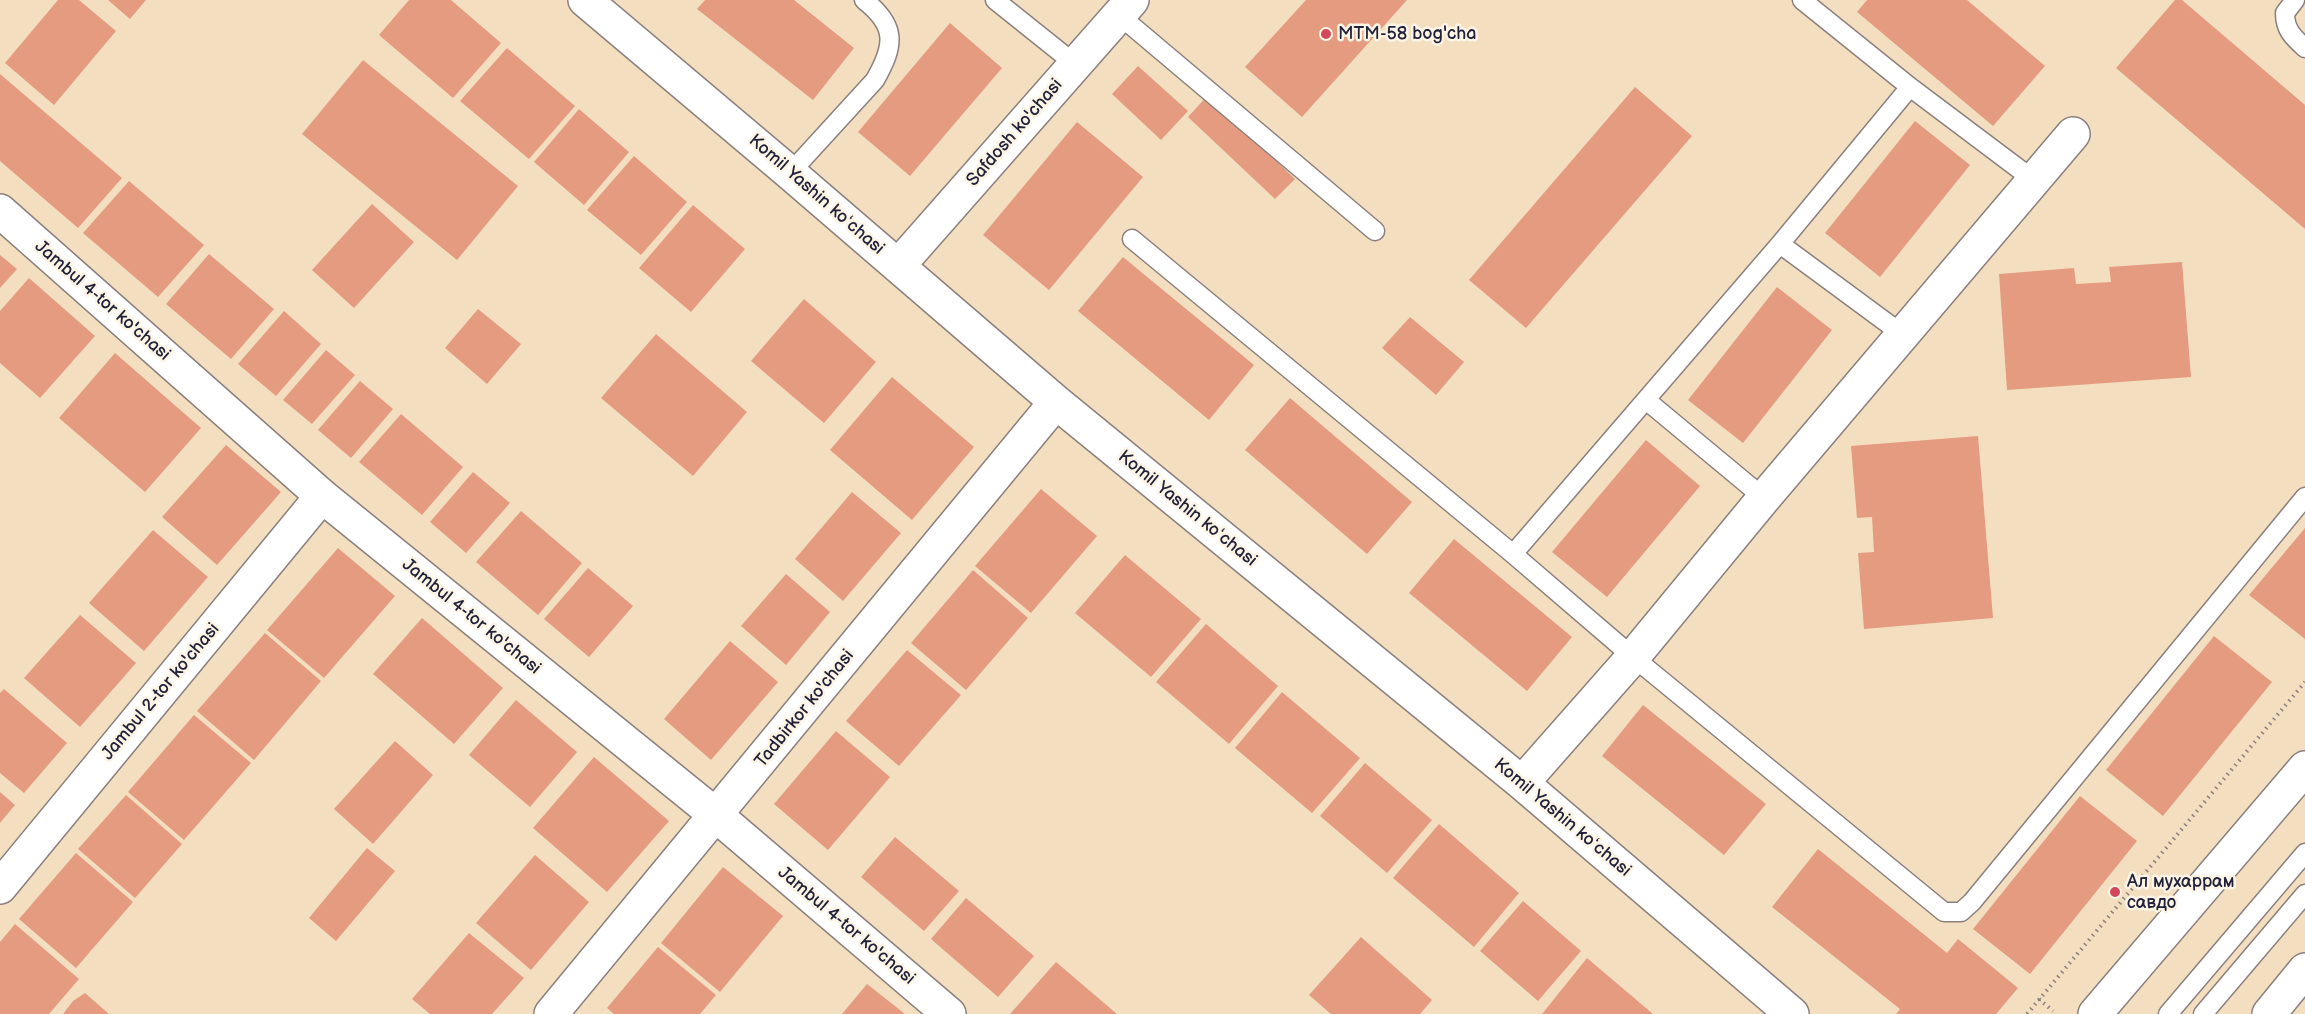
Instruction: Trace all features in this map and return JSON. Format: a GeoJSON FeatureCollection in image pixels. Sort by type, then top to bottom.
{"type":"FeatureCollection","features":[{"type":"Feature","properties":{"kind":"street","name":"Komil Yashin koʻchasi"},"geometry":{"type":"LineString","coordinates":[[585,0],[1056,402],[1522,783],[1792,1014]]}},
{"type":"Feature","properties":{"kind":"street","name":"Safdosh ko'chasi"},"geometry":{"type":"LineString","coordinates":[[898,266],[1126,8]]}},
{"type":"Feature","properties":{"kind":"street"},"geometry":{"type":"LineString","coordinates":[[1522,783],[1633,657],[1764,498],[2073,134]]}},
{"type":"Feature","properties":{"kind":"street","name":"Jambul 4-tor ko'chasi"},"geometry":{"type":"LineString","coordinates":[[0,211],[322,496],[717,816],[949,1014]]}},
{"type":"Feature","properties":{"kind":"street","name":"Tadbirkor ko'chasi"},"geometry":{"type":"LineString","coordinates":[[551,1014],[717,816],[1056,402]]}},
{"type":"Feature","properties":{"kind":"street","name":"Jambul 2-tor ko'chasi"},"geometry":{"type":"LineString","coordinates":[[0,887],[322,496]]}},
{"type":"Feature","properties":{"kind":"street"},"geometry":{"type":"LineString","coordinates":[[2095,1014],[2305,768]]}},
{"type":"Feature","properties":{"kind":"street"},"geometry":{"type":"LineString","coordinates":[[2269,1014],[2305,970]]}},
{"type":"Feature","properties":{"kind":"lane"},"geometry":{"type":"LineString","coordinates":[[790,173],[875,80],[885,63],[891,47],[887,29],[877,11],[864,0]]}},
{"type":"Feature","properties":{"kind":"lane"},"geometry":{"type":"LineString","coordinates":[[995,0],[1075,64]]}},
{"type":"Feature","properties":{"kind":"lane"},"geometry":{"type":"LineString","coordinates":[[1802,0],[1911,87],[2035,181]]}},
{"type":"Feature","properties":{"kind":"lane"},"geometry":{"type":"LineString","coordinates":[[2295,0],[2285,13],[2286,27],[2290,35],[2305,48]]}},
{"type":"Feature","properties":{"kind":"lane"},"geometry":{"type":"LineString","coordinates":[[1126,8],[1375,231]]}},
{"type":"Feature","properties":{"kind":"lane"},"geometry":{"type":"LineString","coordinates":[[1514,554],[1780,244],[1911,87]]}},
{"type":"Feature","properties":{"kind":"lane"},"geometry":{"type":"LineString","coordinates":[[1132,239],[1514,554],[1633,657],[1944,912],[1961,912],[1980,893],[2305,497]]}},
{"type":"Feature","properties":{"kind":"lane"},"geometry":{"type":"LineString","coordinates":[[1780,244],[1902,334]]}},
{"type":"Feature","properties":{"kind":"lane"},"geometry":{"type":"LineString","coordinates":[[1646,400],[1764,498]]}},
{"type":"Feature","properties":{"kind":"lane"},"geometry":{"type":"LineString","coordinates":[[2168,1014],[2305,853]]}},
{"type":"Feature","properties":{"kind":"lane"},"geometry":{"type":"LineString","coordinates":[[2203,1014],[2305,894]]}},
{"type":"Feature","properties":{"kind":"path"},"geometry":{"type":"LineString","coordinates":[[2027,1014],[2305,682]]}},
{"type":"Feature","properties":{"kind":"path"},"geometry":{"type":"LineString","coordinates":[[2039,999],[2053,1011]]}},
{"type":"Feature","properties":{"kind":"building"},"geometry":{"type":"Polygon","coordinates":[[[58,0],[79,0],[116,31],[54,105],[5,63],[58,0]]]}},
{"type":"Feature","properties":{"kind":"building"},"geometry":{"type":"Polygon","coordinates":[[[108,0],[146,0],[130,19],[108,0]]]}},
{"type":"Feature","properties":{"kind":"building"},"geometry":{"type":"Polygon","coordinates":[[[409,0],[451,0],[501,43],[453,98],[379,35],[409,0]]]}},
{"type":"Feature","properties":{"kind":"building"},"geometry":{"type":"Polygon","coordinates":[[[705,0],[794,0],[854,48],[813,100],[697,9],[705,0]]]}},
{"type":"Feature","properties":{"kind":"building","name":"MTM-58 bog'cha"},"geometry":{"type":"Polygon","coordinates":[[[1306,0],[1407,0],[1302,117],[1245,67],[1306,0]]]}},
{"type":"Feature","properties":{"kind":"building"},"geometry":{"type":"Polygon","coordinates":[[[1867,0],[1967,0],[2045,66],[1993,126],[1857,12],[1867,0]]]}},
{"type":"Feature","properties":{"kind":"building"},"geometry":{"type":"Polygon","coordinates":[[[2175,0],[2182,0],[2305,105],[2305,229],[2116,68],[2175,0]]]}},
{"type":"Feature","properties":{"kind":"building"},"geometry":{"type":"Polygon","coordinates":[[[950,23],[1002,68],[910,176],[858,132],[950,23]]]}},
{"type":"Feature","properties":{"kind":"building"},"geometry":{"type":"Polygon","coordinates":[[[507,48],[575,106],[529,159],[460,101],[507,48]]]}},
{"type":"Feature","properties":{"kind":"building"},"geometry":{"type":"Polygon","coordinates":[[[363,60],[518,186],[457,260],[302,134],[363,60]]]}},
{"type":"Feature","properties":{"kind":"building"},"geometry":{"type":"Polygon","coordinates":[[[1138,66],[1188,111],[1161,140],[1112,94],[1138,66]]]}},
{"type":"Feature","properties":{"kind":"building"},"geometry":{"type":"Polygon","coordinates":[[[0,74],[122,178],[78,228],[0,161],[0,74]]]}},
{"type":"Feature","properties":{"kind":"building"},"geometry":{"type":"Polygon","coordinates":[[[1635,87],[1692,136],[1526,328],[1469,280],[1635,87]]]}},
{"type":"Feature","properties":{"kind":"building"},"geometry":{"type":"Polygon","coordinates":[[[1208,95],[1295,179],[1275,199],[1188,117],[1208,95]]]}},
{"type":"Feature","properties":{"kind":"building"},"geometry":{"type":"Polygon","coordinates":[[[579,109],[629,152],[584,205],[534,162],[579,109]]]}},
{"type":"Feature","properties":{"kind":"building"},"geometry":{"type":"Polygon","coordinates":[[[1915,121],[1970,165],[1880,277],[1825,233],[1915,121]]]}},
{"type":"Feature","properties":{"kind":"building"},"geometry":{"type":"Polygon","coordinates":[[[1077,122],[1143,177],[1049,290],[983,235],[1077,122]]]}},
{"type":"Feature","properties":{"kind":"building"},"geometry":{"type":"Polygon","coordinates":[[[634,156],[687,202],[641,255],[587,210],[634,156]]]}},
{"type":"Feature","properties":{"kind":"building"},"geometry":{"type":"Polygon","coordinates":[[[129,181],[204,245],[158,297],[83,233],[129,181]]]}},
{"type":"Feature","properties":{"kind":"building"},"geometry":{"type":"Polygon","coordinates":[[[372,204],[414,242],[354,308],[312,270],[372,204]]]}},
{"type":"Feature","properties":{"kind":"building"},"geometry":{"type":"Polygon","coordinates":[[[693,205],[745,249],[691,312],[639,268],[693,205]]]}},
{"type":"Feature","properties":{"kind":"building"},"geometry":{"type":"Polygon","coordinates":[[[209,254],[274,309],[231,359],[166,304],[209,254]]]}},
{"type":"Feature","properties":{"kind":"building"},"geometry":{"type":"Polygon","coordinates":[[[0,255],[17,269],[0,288],[0,255]]]}},
{"type":"Feature","properties":{"kind":"building"},"geometry":{"type":"Polygon","coordinates":[[[1123,257],[1254,365],[1209,420],[1078,311],[1123,257]]]}},
{"type":"Feature","properties":{"kind":"building"},"geometry":{"type":"Polygon","coordinates":[[[2182,262],[2191,377],[2007,390],[1999,274],[2074,268],[2076,284],[2111,282],[2109,267],[2182,262]]]}},
{"type":"Feature","properties":{"kind":"building"},"geometry":{"type":"Polygon","coordinates":[[[29,278],[95,336],[40,398],[0,363],[0,311],[29,278]]]}},
{"type":"Feature","properties":{"kind":"building"},"geometry":{"type":"Polygon","coordinates":[[[1777,287],[1832,330],[1743,443],[1688,400],[1777,287]]]}},
{"type":"Feature","properties":{"kind":"building"},"geometry":{"type":"Polygon","coordinates":[[[804,299],[876,362],[824,423],[751,361],[804,299]]]}},
{"type":"Feature","properties":{"kind":"building"},"geometry":{"type":"Polygon","coordinates":[[[478,309],[521,344],[487,384],[445,348],[478,309]]]}},
{"type":"Feature","properties":{"kind":"building"},"geometry":{"type":"Polygon","coordinates":[[[284,311],[321,344],[276,396],[238,364],[284,311]]]}},
{"type":"Feature","properties":{"kind":"building"},"geometry":{"type":"Polygon","coordinates":[[[1410,317],[1464,362],[1436,395],[1382,348],[1410,317]]]}},
{"type":"Feature","properties":{"kind":"building"},"geometry":{"type":"Polygon","coordinates":[[[656,334],[747,412],[693,476],[601,398],[656,334]]]}},
{"type":"Feature","properties":{"kind":"building"},"geometry":{"type":"Polygon","coordinates":[[[326,350],[355,375],[312,424],[283,400],[326,350]]]}},
{"type":"Feature","properties":{"kind":"building"},"geometry":{"type":"Polygon","coordinates":[[[115,353],[201,428],[145,492],[59,418],[115,353]]]}},
{"type":"Feature","properties":{"kind":"building"},"geometry":{"type":"Polygon","coordinates":[[[892,377],[974,447],[912,520],[830,450],[892,377]]]}},
{"type":"Feature","properties":{"kind":"building"},"geometry":{"type":"Polygon","coordinates":[[[360,381],[393,409],[351,458],[318,430],[360,381]]]}},
{"type":"Feature","properties":{"kind":"building"},"geometry":{"type":"Polygon","coordinates":[[[1290,398],[1412,502],[1367,554],[1245,450],[1290,398]]]}},
{"type":"Feature","properties":{"kind":"building"},"geometry":{"type":"Polygon","coordinates":[[[401,414],[463,467],[422,515],[359,462],[401,414]]]}},
{"type":"Feature","properties":{"kind":"building"},"geometry":{"type":"Polygon","coordinates":[[[1978,436],[1993,618],[1864,629],[1858,553],[1874,552],[1872,517],[1857,518],[1851,446],[1978,436]]]}},
{"type":"Feature","properties":{"kind":"building"},"geometry":{"type":"Polygon","coordinates":[[[1646,440],[1700,486],[1607,597],[1552,552],[1646,440]]]}},
{"type":"Feature","properties":{"kind":"building"},"geometry":{"type":"Polygon","coordinates":[[[226,445],[281,492],[217,565],[162,517],[226,445]]]}},
{"type":"Feature","properties":{"kind":"building"},"geometry":{"type":"Polygon","coordinates":[[[473,472],[510,503],[466,553],[430,522],[473,472]]]}},
{"type":"Feature","properties":{"kind":"building"},"geometry":{"type":"Polygon","coordinates":[[[1041,489],[1097,536],[1031,613],[975,566],[1041,489]]]}},
{"type":"Feature","properties":{"kind":"building"},"geometry":{"type":"Polygon","coordinates":[[[852,492],[901,533],[843,601],[795,559],[852,492]]]}},
{"type":"Feature","properties":{"kind":"building"},"geometry":{"type":"Polygon","coordinates":[[[521,511],[582,563],[538,615],[476,562],[521,511]]]}},
{"type":"Feature","properties":{"kind":"building"},"geometry":{"type":"Polygon","coordinates":[[[2305,528],[2305,639],[2249,595],[2305,528]]]}},
{"type":"Feature","properties":{"kind":"building"},"geometry":{"type":"Polygon","coordinates":[[[153,530],[208,577],[144,651],[89,603],[153,530]]]}},
{"type":"Feature","properties":{"kind":"building"},"geometry":{"type":"Polygon","coordinates":[[[1454,539],[1572,637],[1527,691],[1409,593],[1454,539]]]}},
{"type":"Feature","properties":{"kind":"building"},"geometry":{"type":"Polygon","coordinates":[[[338,548],[395,596],[324,678],[267,630],[338,548]]]}},
{"type":"Feature","properties":{"kind":"building"},"geometry":{"type":"Polygon","coordinates":[[[1125,555],[1201,619],[1151,677],[1075,613],[1125,555]]]}},
{"type":"Feature","properties":{"kind":"building"},"geometry":{"type":"Polygon","coordinates":[[[588,568],[633,606],[589,657],[544,619],[588,568]]]}},
{"type":"Feature","properties":{"kind":"building"},"geometry":{"type":"Polygon","coordinates":[[[973,570],[1028,618],[966,690],[911,643],[973,570]]]}},
{"type":"Feature","properties":{"kind":"building"},"geometry":{"type":"Polygon","coordinates":[[[786,574],[830,612],[786,665],[741,626],[786,574]]]}},
{"type":"Feature","properties":{"kind":"building"},"geometry":{"type":"Polygon","coordinates":[[[80,615],[136,663],[80,727],[24,678],[80,615]]]}},
{"type":"Feature","properties":{"kind":"building"},"geometry":{"type":"Polygon","coordinates":[[[422,618],[503,688],[454,744],[373,674],[422,618]]]}},
{"type":"Feature","properties":{"kind":"building"},"geometry":{"type":"Polygon","coordinates":[[[1206,624],[1278,686],[1229,744],[1156,682],[1206,624]]]}},
{"type":"Feature","properties":{"kind":"building"},"geometry":{"type":"Polygon","coordinates":[[[265,633],[321,681],[254,760],[197,711],[265,633]]]}},
{"type":"Feature","properties":{"kind":"building"},"geometry":{"type":"Polygon","coordinates":[[[2214,636],[2272,682],[2163,816],[2106,770],[2214,636]]]}},
{"type":"Feature","properties":{"kind":"building"},"geometry":{"type":"Polygon","coordinates":[[[730,641],[778,682],[711,760],[664,719],[730,641]]]}},
{"type":"Feature","properties":{"kind":"building"},"geometry":{"type":"Polygon","coordinates":[[[907,650],[961,695],[899,766],[846,721],[907,650]]]}},
{"type":"Feature","properties":{"kind":"building"},"geometry":{"type":"Polygon","coordinates":[[[4,689],[67,743],[24,793],[0,773],[0,693],[4,689]]]}},
{"type":"Feature","properties":{"kind":"building"},"geometry":{"type":"Polygon","coordinates":[[[1282,692],[1360,758],[1312,813],[1235,748],[1282,692]]]}},
{"type":"Feature","properties":{"kind":"building"},"geometry":{"type":"Polygon","coordinates":[[[516,700],[577,752],[530,807],[469,755],[516,700]]]}},
{"type":"Feature","properties":{"kind":"building"},"geometry":{"type":"Polygon","coordinates":[[[1643,705],[1766,804],[1724,855],[1602,756],[1643,705]]]}},
{"type":"Feature","properties":{"kind":"building"},"geometry":{"type":"Polygon","coordinates":[[[194,715],[251,763],[184,840],[128,792],[194,715]]]}},
{"type":"Feature","properties":{"kind":"building"},"geometry":{"type":"Polygon","coordinates":[[[836,731],[890,777],[828,850],[774,804],[836,731]]]}},
{"type":"Feature","properties":{"kind":"building"},"geometry":{"type":"Polygon","coordinates":[[[395,741],[433,775],[373,844],[334,809],[395,741]]]}},
{"type":"Feature","properties":{"kind":"building"},"geometry":{"type":"Polygon","coordinates":[[[594,757],[669,821],[607,892],[533,828],[594,757]]]}},
{"type":"Feature","properties":{"kind":"building"},"geometry":{"type":"Polygon","coordinates":[[[1365,763],[1432,820],[1387,873],[1320,816],[1365,763]]]}},
{"type":"Feature","properties":{"kind":"building"},"geometry":{"type":"Polygon","coordinates":[[[0,792],[15,805],[0,823],[0,792]]]}},
{"type":"Feature","properties":{"kind":"building"},"geometry":{"type":"Polygon","coordinates":[[[126,795],[182,844],[135,898],[78,849],[126,795]]]}},
{"type":"Feature","properties":{"kind":"building"},"geometry":{"type":"Polygon","coordinates":[[[2080,796],[2137,841],[2030,974],[1973,929],[2080,796]]]}},
{"type":"Feature","properties":{"kind":"building"},"geometry":{"type":"Polygon","coordinates":[[[1439,824],[1519,893],[1474,947],[1393,878],[1439,824]]]}},
{"type":"Feature","properties":{"kind":"building"},"geometry":{"type":"Polygon","coordinates":[[[895,837],[959,891],[924,931],[861,877],[895,837]]]}},
{"type":"Feature","properties":{"kind":"building"},"geometry":{"type":"Polygon","coordinates":[[[367,848],[395,871],[336,941],[309,918],[367,848]]]}},
{"type":"Feature","properties":{"kind":"building"},"geometry":{"type":"Polygon","coordinates":[[[1818,849],[1947,953],[1958,939],[2018,988],[1996,1014],[1896,1014],[1900,1009],[1772,907],[1818,849]]]}},
{"type":"Feature","properties":{"kind":"building"},"geometry":{"type":"Polygon","coordinates":[[[76,853],[133,902],[76,968],[19,919],[76,853]]]}},
{"type":"Feature","properties":{"kind":"building"},"geometry":{"type":"Polygon","coordinates":[[[535,855],[589,902],[531,970],[476,923],[535,855]]]}},
{"type":"Feature","properties":{"kind":"building"},"geometry":{"type":"Polygon","coordinates":[[[723,867],[783,916],[720,992],[661,943],[723,867]]]}},
{"type":"Feature","properties":{"kind":"building"},"geometry":{"type":"Polygon","coordinates":[[[966,898],[1034,956],[998,997],[931,939],[966,898]]]}},
{"type":"Feature","properties":{"kind":"building"},"geometry":{"type":"Polygon","coordinates":[[[1523,901],[1581,951],[1538,1001],[1480,951],[1523,901]]]}},
{"type":"Feature","properties":{"kind":"building"},"geometry":{"type":"Polygon","coordinates":[[[15,924],[79,979],[49,1014],[0,1014],[0,942],[15,924]]]}},
{"type":"Feature","properties":{"kind":"building"},"geometry":{"type":"Polygon","coordinates":[[[469,933],[524,978],[492,1014],[430,1014],[412,999],[469,933]]]}},
{"type":"Feature","properties":{"kind":"building"},"geometry":{"type":"Polygon","coordinates":[[[1361,937],[1432,1000],[1420,1014],[1331,1014],[1309,995],[1361,937]]]}},
{"type":"Feature","properties":{"kind":"building"},"geometry":{"type":"Polygon","coordinates":[[[658,947],[716,995],[700,1014],[614,1014],[607,1008],[658,947]]]}},
{"type":"Feature","properties":{"kind":"building"},"geometry":{"type":"Polygon","coordinates":[[[1587,958],[1653,1014],[1542,1014],[1587,958]]]}},
{"type":"Feature","properties":{"kind":"building"},"geometry":{"type":"Polygon","coordinates":[[[1056,962],[1117,1014],[1010,1014],[1056,962]]]}},
{"type":"Feature","properties":{"kind":"building"},"geometry":{"type":"Polygon","coordinates":[[[867,984],[905,1014],[842,1014],[867,984]]]}},
{"type":"Feature","properties":{"kind":"building"},"geometry":{"type":"Polygon","coordinates":[[[85,993],[109,1014],[63,1014],[73,1001],[85,993]]]}},
{"type":"Feature","properties":{"kind":"place","name":"MTM-58 bog'cha"},"geometry":{"type":"Point","coordinates":[1326,34]}},
{"type":"Feature","properties":{"kind":"place","name":"Ал мухаррам савдо"},"geometry":{"type":"Point","coordinates":[2115,892]}}]}
